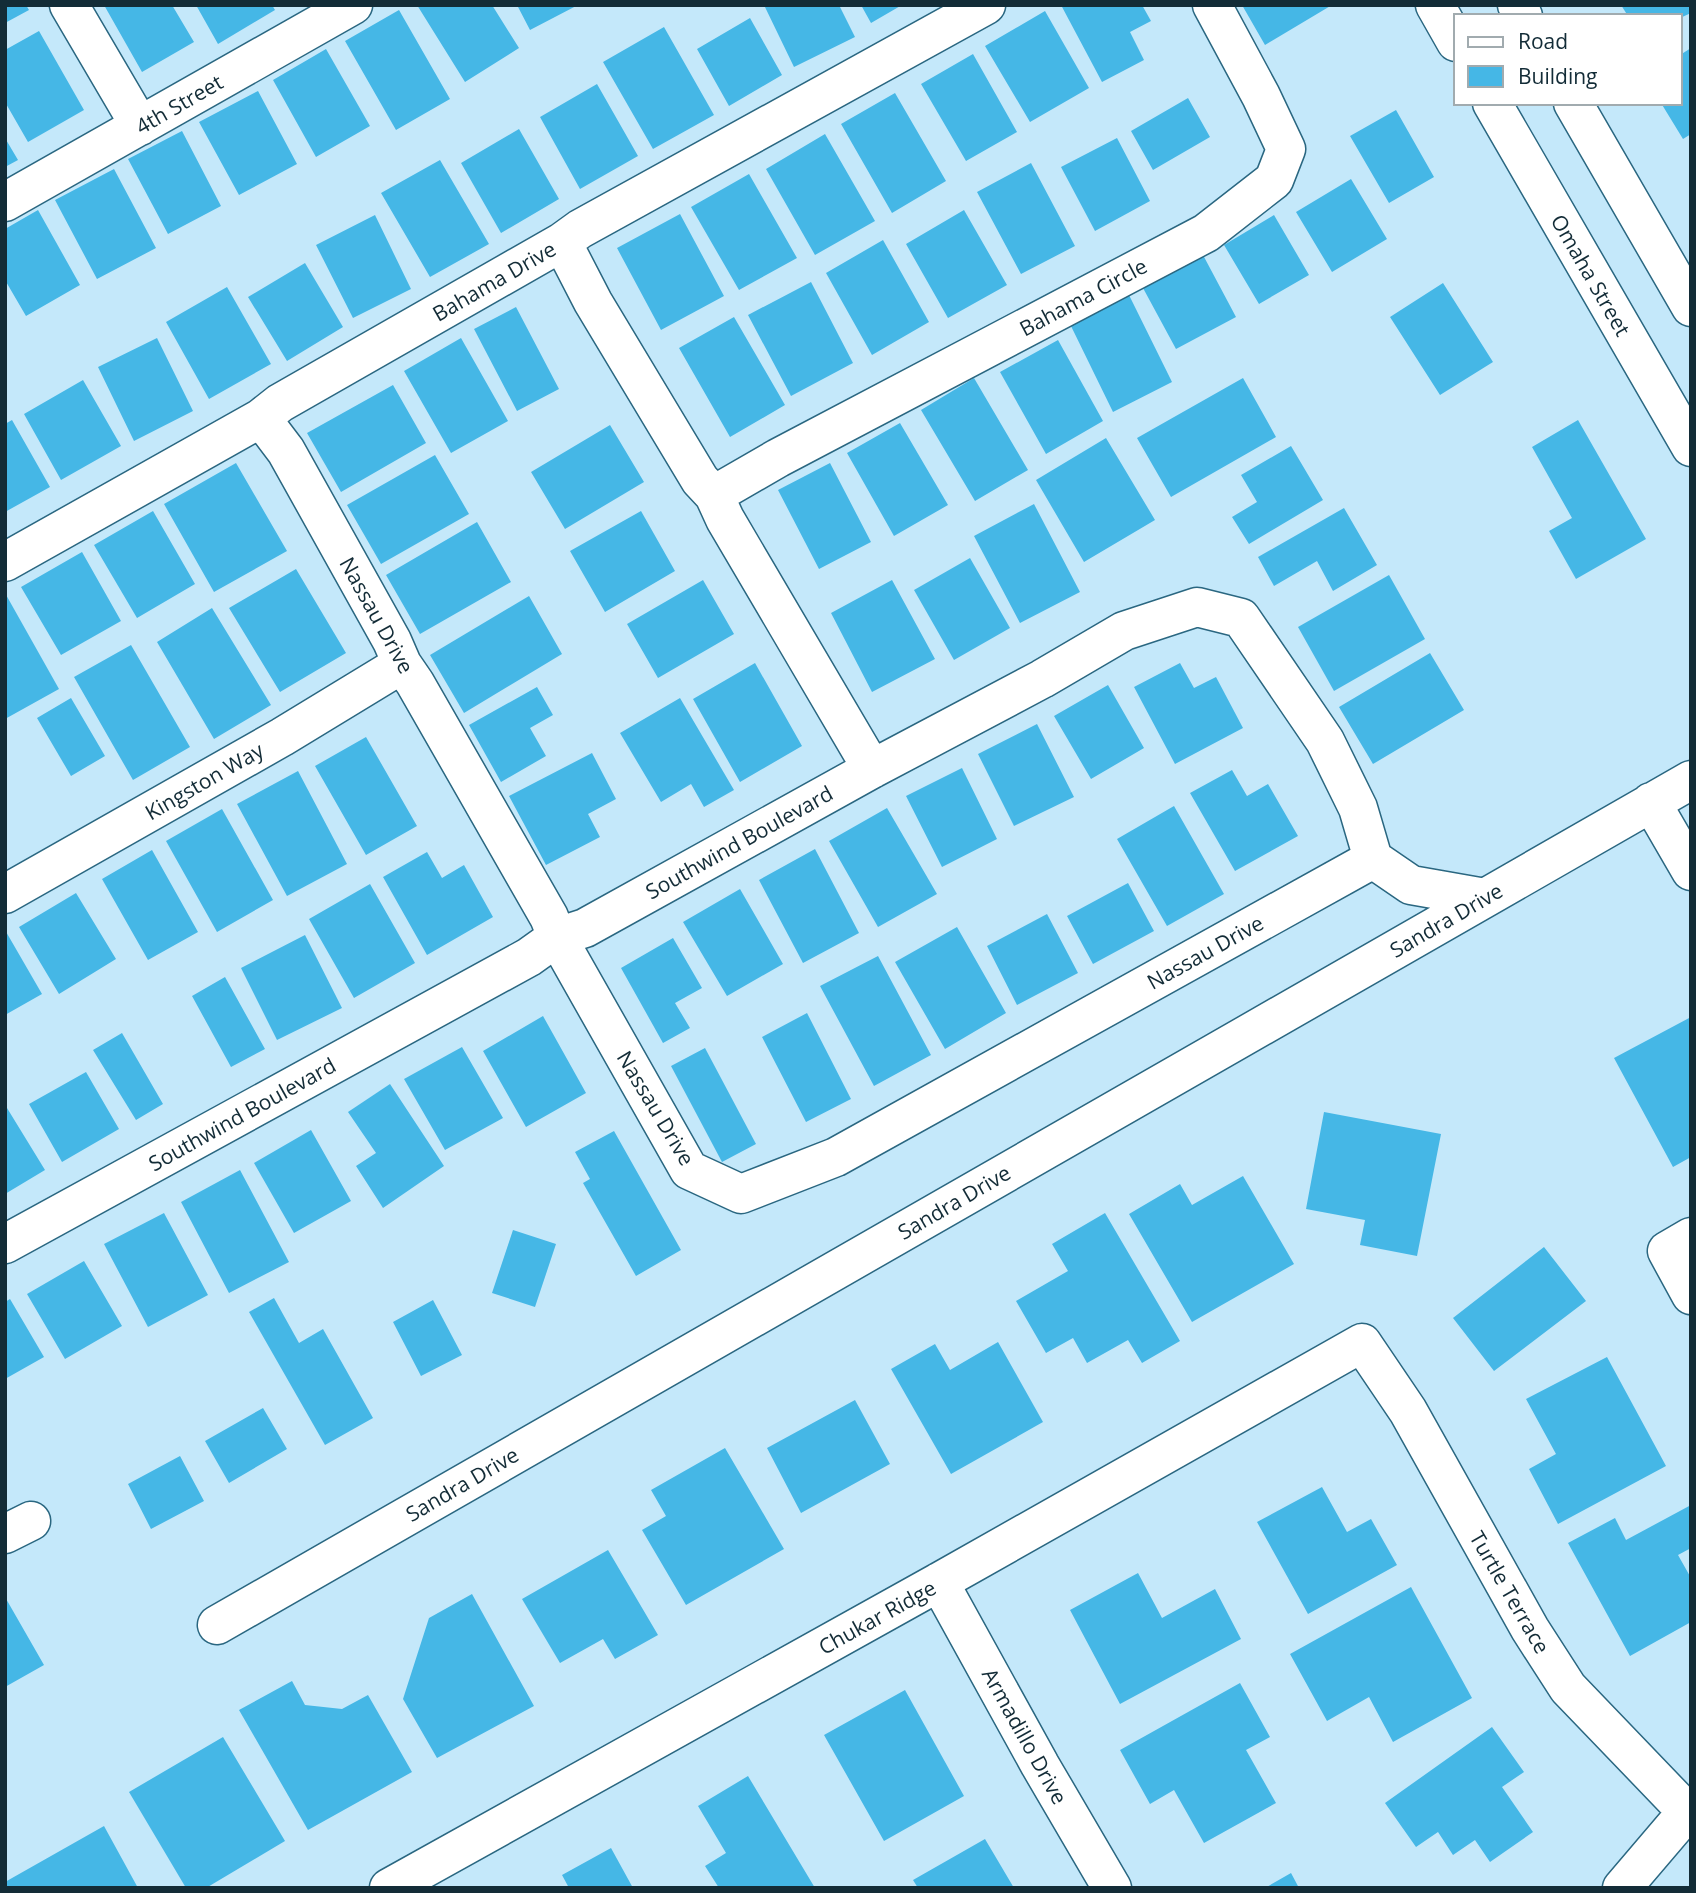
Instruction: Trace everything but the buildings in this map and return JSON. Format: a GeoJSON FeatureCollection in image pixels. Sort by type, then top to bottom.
{"type":"FeatureCollection","features":[{"type":"Feature","properties":{"kind":"street"},"geometry":{"type":"LineString","coordinates":[[69,5],[140,126]]}},
{"type":"Feature","properties":{"kind":"street","name":"4th Street"},"geometry":{"type":"LineString","coordinates":[[5,202],[353,5]]}},
{"type":"Feature","properties":{"kind":"street","name":"Bahama Drive"},"geometry":{"type":"LineString","coordinates":[[5,562],[261,418],[280,404],[562,242],[580,229],[985,5]]}},
{"type":"Feature","properties":{"kind":"street","name":"Bahama Circle"},"geometry":{"type":"LineString","coordinates":[[714,495],[778,458],[1206,233],[1274,180],[1286,149],[1212,5]]}},
{"type":"Feature","properties":{"kind":"street"},"geometry":{"type":"LineString","coordinates":[[1435,5],[1454,38]]}},
{"type":"Feature","properties":{"kind":"street","name":"Omaha Street"},"geometry":{"type":"LineString","coordinates":[[1493,105],[1691,447]]}},
{"type":"Feature","properties":{"kind":"street"},"geometry":{"type":"LineString","coordinates":[[1574,105],[1691,307]]}},
{"type":"Feature","properties":{"kind":"street"},"geometry":{"type":"LineString","coordinates":[[562,242],[593,302],[700,480],[714,495],[725,519],[872,769]]}},
{"type":"Feature","properties":{"kind":"street","name":"Nassau Drive"},"geometry":{"type":"LineString","coordinates":[[261,418],[286,451],[392,640],[402,664],[549,917],[557,937],[689,1170],[741,1194],[836,1157],[1373,859]]}},
{"type":"Feature","properties":{"kind":"street","name":"Southwind Boulevard"},"geometry":{"type":"LineString","coordinates":[[5,1244],[517,964],[557,937],[585,928],[872,769],[1042,679],[1124,631],[1197,607],[1241,618],[1325,741],[1358,808],[1373,859]]}},
{"type":"Feature","properties":{"kind":"street","name":"Kingston Way"},"geometry":{"type":"LineString","coordinates":[[5,894],[282,737],[402,664]]}},
{"type":"Feature","properties":{"kind":"street","name":"Sandra Drive"},"geometry":{"type":"LineString","coordinates":[[217,1625],[1691,780]]}},
{"type":"Feature","properties":{"kind":"street"},"geometry":{"type":"LineString","coordinates":[[1651,802],[1691,872]]}},
{"type":"Feature","properties":{"kind":"street"},"geometry":{"type":"LineString","coordinates":[[1373,859],[1411,885],[1485,898]]}},
{"type":"Feature","properties":{"kind":"street"},"geometry":{"type":"LineString","coordinates":[[1691,1237],[1667,1251],[1691,1295]]}},
{"type":"Feature","properties":{"kind":"street","name":"Chukar Ridge"},"geometry":{"type":"LineString","coordinates":[[389,1888],[939,1583],[1362,1343]]}},
{"type":"Feature","properties":{"kind":"street","name":"Turtle Terrace"},"geometry":{"type":"LineString","coordinates":[[1362,1343],[1408,1411],[1530,1629],[1568,1688],[1689,1812]]}},
{"type":"Feature","properties":{"kind":"street","name":"Armadillo Drive"},"geometry":{"type":"LineString","coordinates":[[939,1583],[1112,1888]]}},
{"type":"Feature","properties":{"kind":"street"},"geometry":{"type":"LineString","coordinates":[[1622,1888],[1689,1812]]}}]}
